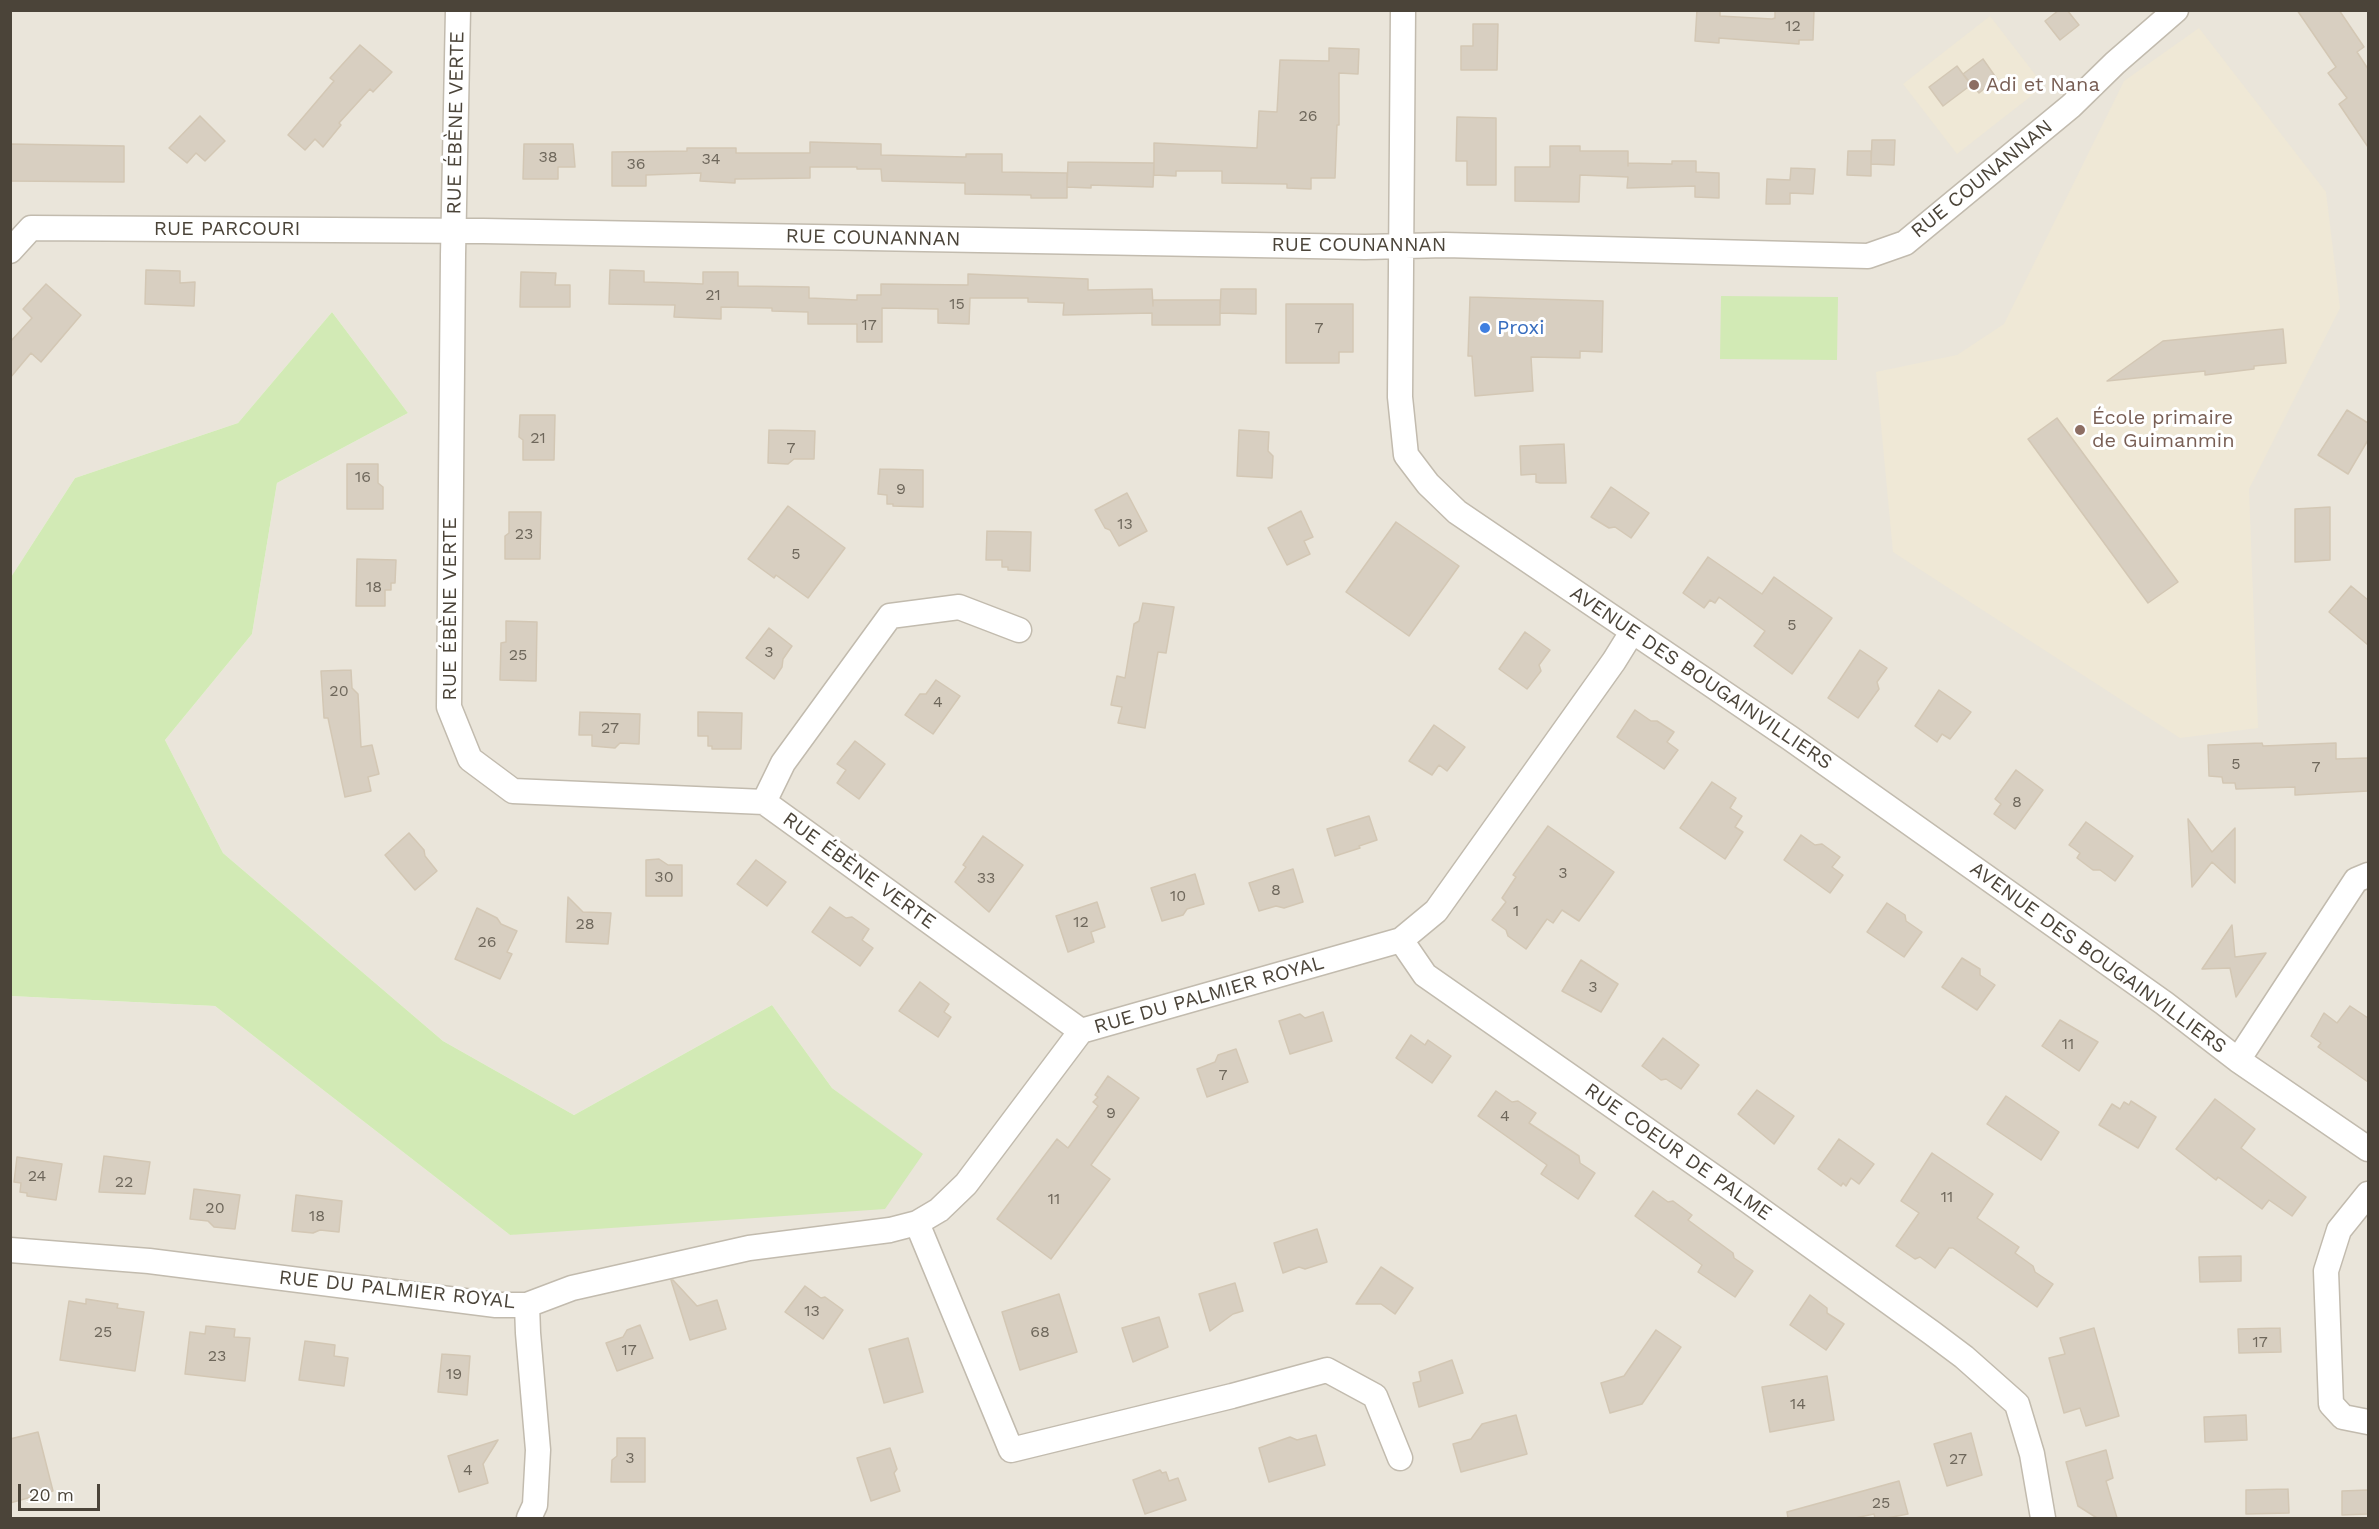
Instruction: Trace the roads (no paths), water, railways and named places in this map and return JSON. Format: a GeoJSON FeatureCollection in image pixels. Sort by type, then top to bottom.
{"type":"FeatureCollection","features":[{"type":"Feature","properties":{"kind":"street","name":"RUE ÉBÈNE VERTE"},"geometry":{"type":"LineString","coordinates":[[458,10],[453,231],[448,707],[470,759],[513,791],[764,802],[1081,1031]]}},
{"type":"Feature","properties":{"kind":"street","name":"AVENUE DES BOUGAINVILLIERS"},"geometry":{"type":"LineString","coordinates":[[1403,10],[1402,246],[1399,285],[1400,397],[1406,455],[1428,484],[1457,513],[1819,758],[2154,996],[2238,1060],[2368,1149]]}},
{"type":"Feature","properties":{"kind":"street","name":"RUE COUNANNAN"},"geometry":{"type":"LineString","coordinates":[[453,231],[1868,256],[1905,243],[2071,106],[2115,63],[2176,10]]}},
{"type":"Feature","properties":{"kind":"street","name":"RUE PARCOURI"},"geometry":{"type":"LineString","coordinates":[[10,251],[31,228],[453,231]]}},
{"type":"Feature","properties":{"kind":"street"},"geometry":{"type":"LineString","coordinates":[[764,802],[783,763],[890,616],[959,607],[1020,630]]}},
{"type":"Feature","properties":{"kind":"street","name":"RUE DU PALMIER ROYAL"},"geometry":{"type":"LineString","coordinates":[[10,1250],[148,1261],[496,1305],[527,1305],[572,1288],[749,1248],[890,1230],[917,1223],[939,1210],[966,1184],[1081,1031],[1401,940],[1436,911],[1614,661],[1632,632]]}},
{"type":"Feature","properties":{"kind":"street"},"geometry":{"type":"LineString","coordinates":[[2238,1060],[2356,880],[2368,875]]}},
{"type":"Feature","properties":{"kind":"street","name":"RUE COEUR DE PALME"},"geometry":{"type":"LineString","coordinates":[[1401,940],[1425,975],[1740,1194],[1965,1357],[2017,1404],[2032,1454],[2043,1518]]}},
{"type":"Feature","properties":{"kind":"street"},"geometry":{"type":"LineString","coordinates":[[2368,1194],[2339,1230],[2326,1271],[2331,1404],[2343,1417],[2368,1422]]}},
{"type":"Feature","properties":{"kind":"street"},"geometry":{"type":"LineString","coordinates":[[917,1223],[1011,1450],[1232,1396],[1327,1370],[1375,1396],[1400,1458]]}},
{"type":"Feature","properties":{"kind":"street"},"geometry":{"type":"LineString","coordinates":[[527,1305],[538,1450],[535,1505],[529,1518]]}},
{"type":"Feature","properties":{"kind":"place","name":"Adi et Nana"},"geometry":{"type":"Point","coordinates":[1974,85]}},
{"type":"Feature","properties":{"kind":"place","name":"Proxi"},"geometry":{"type":"Point","coordinates":[1485,328]}},
{"type":"Feature","properties":{"kind":"place","name":"École primaire de Guimanmin"},"geometry":{"type":"Point","coordinates":[2080,430]}}]}
